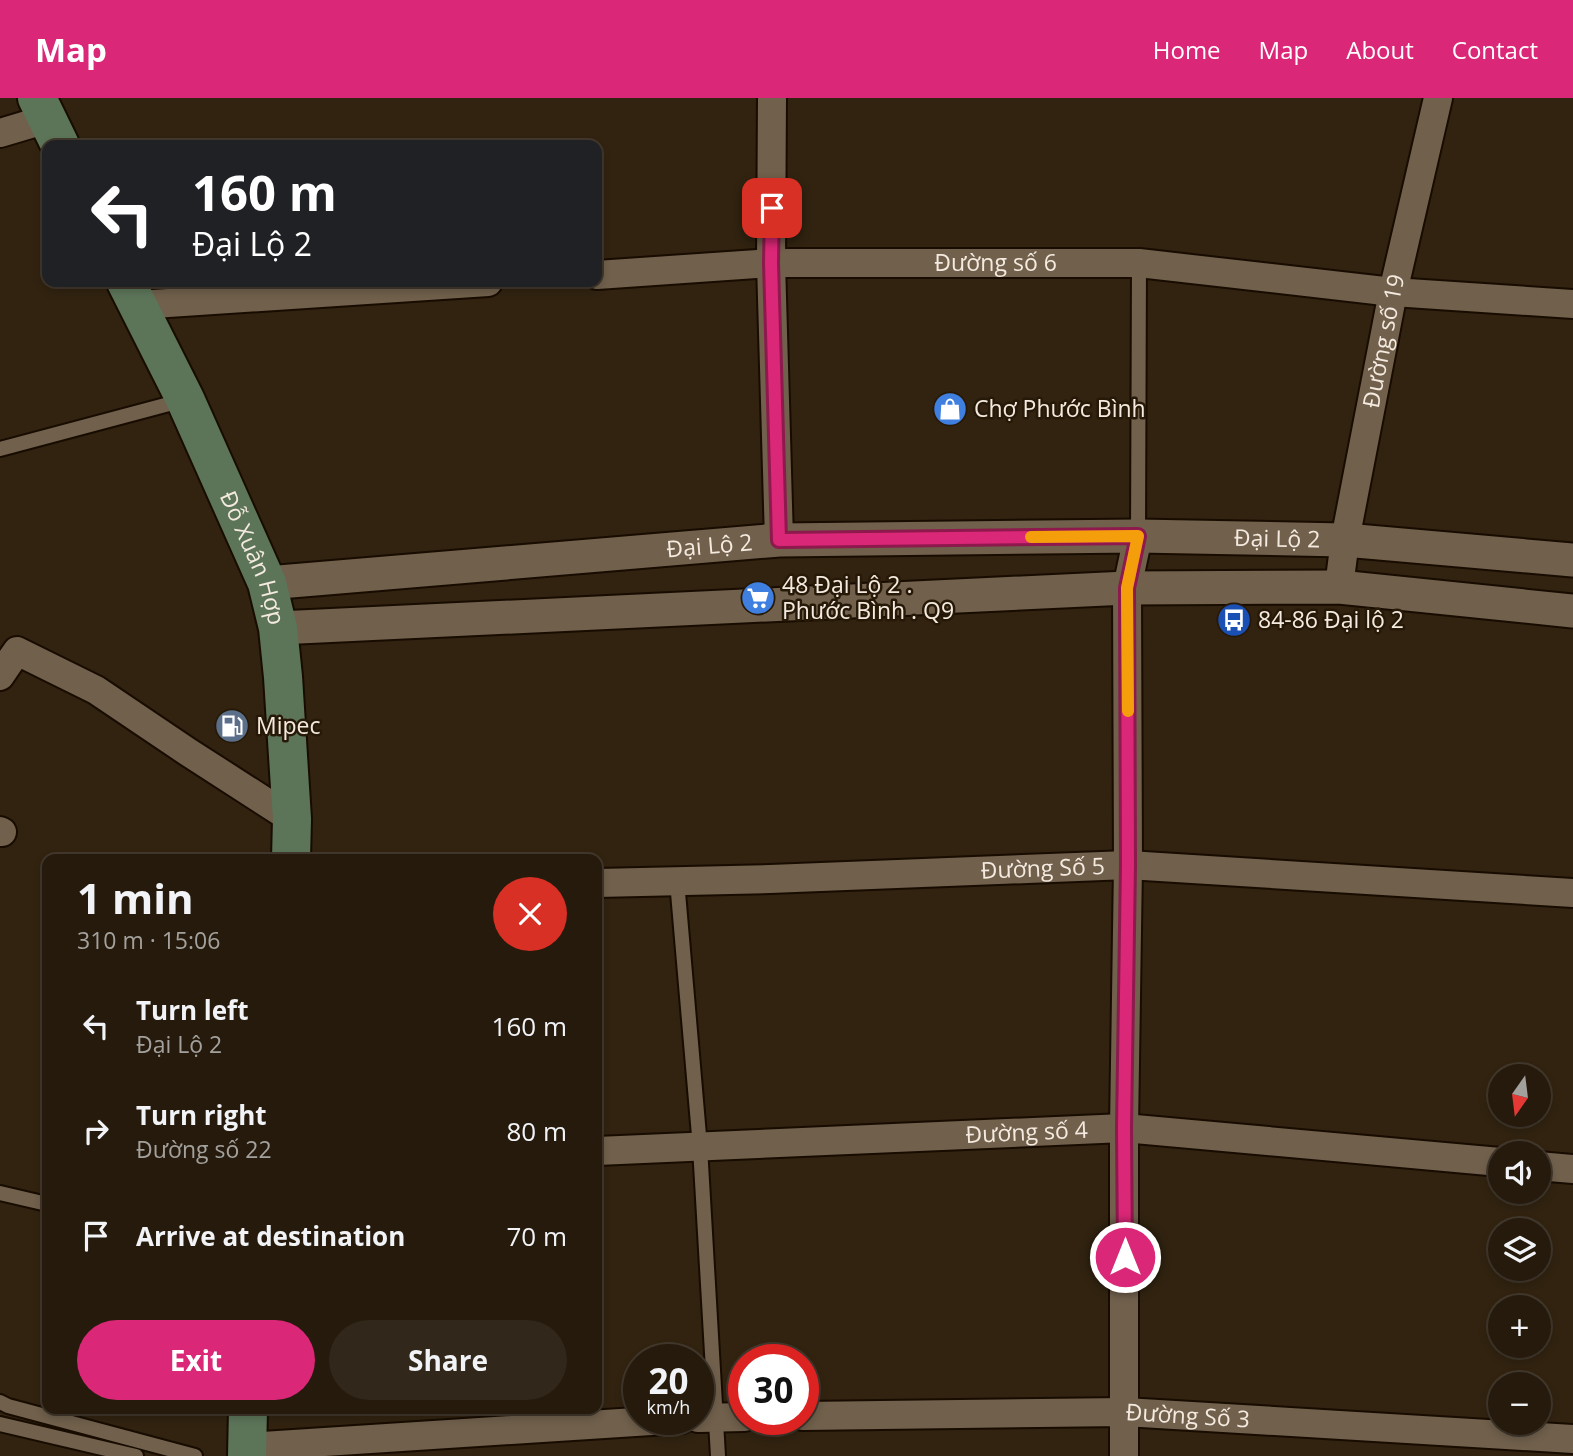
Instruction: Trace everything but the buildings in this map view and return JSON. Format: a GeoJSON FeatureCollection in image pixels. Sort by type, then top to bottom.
{"type":"FeatureCollection","features":[{"type":"Feature","properties":{"kind":"main road","name":"Đỗ Xuân Hợp"},"geometry":{"type":"LineString","coordinates":[[132,293],[186,399],[267,583],[278,628],[283,677],[292,819],[290,854]]}},
{"type":"Feature","properties":{"kind":"main road"},"geometry":{"type":"LineString","coordinates":[[247,1452],[248,1414]]}},
{"type":"Feature","properties":{"kind":"street"},"geometry":{"type":"LineString","coordinates":[[772,98],[771,263],[779,540]]}},
{"type":"Feature","properties":{"kind":"street","name":"Đường số 19"},"geometry":{"type":"LineString","coordinates":[[1339,587],[1345,540],[1393,292],[1438,98]]}},
{"type":"Feature","properties":{"kind":"street"},"geometry":{"type":"LineString","coordinates":[[0,133],[48,121]]}},
{"type":"Feature","properties":{"kind":"street","name":"Đường số 6"},"geometry":{"type":"LineString","coordinates":[[602,275],[771,263],[1139,263],[1393,292]]}},
{"type":"Feature","properties":{"kind":"street"},"geometry":{"type":"LineString","coordinates":[[132,293],[326,287]]}},
{"type":"Feature","properties":{"kind":"street"},"geometry":{"type":"LineString","coordinates":[[1393,292],[1573,304]]}},
{"type":"Feature","properties":{"kind":"street"},"geometry":{"type":"LineString","coordinates":[[1125,1456],[1127,588],[1138,536]]}},
{"type":"Feature","properties":{"kind":"street","name":"Đại Lộ 2"},"geometry":{"type":"LineString","coordinates":[[267,583],[779,540],[1138,536],[1345,540],[1573,560]]}},
{"type":"Feature","properties":{"kind":"street","name":"Đại Lộ 2"},"geometry":{"type":"LineString","coordinates":[[278,628],[1127,588],[1339,587],[1573,611]]}},
{"type":"Feature","properties":{"kind":"street"},"geometry":{"type":"LineString","coordinates":[[0,676],[8,648],[96,690],[292,819]]}},
{"type":"Feature","properties":{"kind":"street","name":"Đường Số 5"},"geometry":{"type":"LineString","coordinates":[[602,883],[1128,864],[1573,893]]}},
{"type":"Feature","properties":{"kind":"street","name":"Đường số 4"},"geometry":{"type":"LineString","coordinates":[[602,1151],[1124,1128],[1488,1161]]}},
{"type":"Feature","properties":{"kind":"street"},"geometry":{"type":"LineString","coordinates":[[1551,1167],[1573,1169]]}},
{"type":"Feature","properties":{"kind":"street","name":"Đường Số 3"},"geometry":{"type":"LineString","coordinates":[[819,1416],[1125,1412],[1573,1439]]}},
{"type":"Feature","properties":{"kind":"street"},"geometry":{"type":"LineString","coordinates":[[247,1452],[623,1423]]}},
{"type":"Feature","properties":{"kind":"lane"},"geometry":{"type":"LineString","coordinates":[[1138,536],[1139,263]]}},
{"type":"Feature","properties":{"kind":"lane"},"geometry":{"type":"LineString","coordinates":[[0,449],[186,399]]}},
{"type":"Feature","properties":{"kind":"lane"},"geometry":{"type":"LineString","coordinates":[[677,881],[700,1147],[719,1417],[718,1456]]}},
{"type":"Feature","properties":{"kind":"lane"},"geometry":{"type":"LineString","coordinates":[[0,1193],[42,1203]]}},
{"type":"Feature","properties":{"kind":"lane"},"geometry":{"type":"LineString","coordinates":[[0,1402],[195,1456]]}},
{"type":"Feature","properties":{"kind":"lane"},"geometry":{"type":"LineString","coordinates":[[0,1424],[136,1456]]}},
{"type":"Feature","properties":{"kind":"slow traffic"},"geometry":{"type":"LineString","coordinates":[[1031,537],[1138,536],[1127,588],[1128,711]]}},
{"type":"Feature","properties":{"kind":"place","name":"Chợ Phước Bình"},"geometry":{"type":"Point","coordinates":[950,409]}},
{"type":"Feature","properties":{"kind":"place","name":"48 Đại Lộ 2 . Phước Bình . Q9"},"geometry":{"type":"Point","coordinates":[758,598]}},
{"type":"Feature","properties":{"kind":"place","name":"84-86 Đại lộ 2"},"geometry":{"type":"Point","coordinates":[1234,620]}},
{"type":"Feature","properties":{"kind":"place","name":"Mipec"},"geometry":{"type":"Point","coordinates":[232,726]}},
{"type":"Feature","properties":{"kind":"route"},"geometry":{"type":"LineString","coordinates":[[772,208],[771,263],[779,540],[1138,536],[1127,588],[1125,1257]]}}]}
